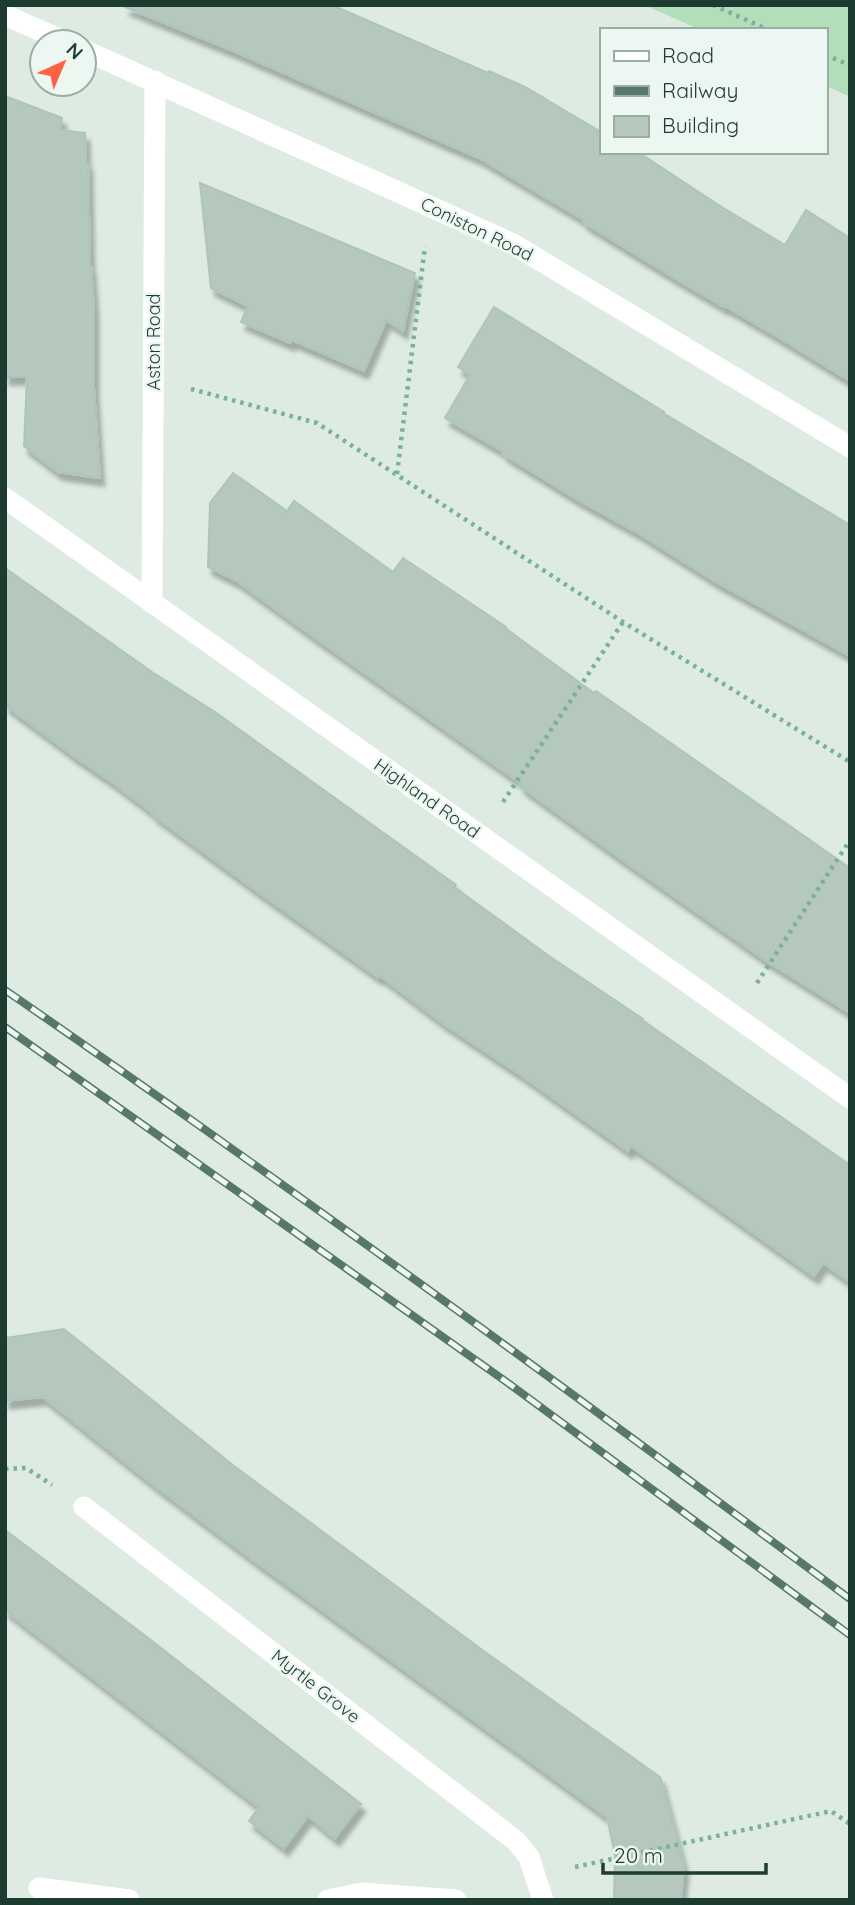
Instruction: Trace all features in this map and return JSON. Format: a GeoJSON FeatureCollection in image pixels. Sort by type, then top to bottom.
{"type":"FeatureCollection","features":[{"type":"Feature","properties":{"kind":"street"},"geometry":{"type":"LineString","coordinates":[[5,15],[34,28]]}},
{"type":"Feature","properties":{"kind":"street","name":"Coniston Road"},"geometry":{"type":"LineString","coordinates":[[98,56],[513,244],[850,447]]}},
{"type":"Feature","properties":{"kind":"street","name":"Aston Road"},"geometry":{"type":"LineString","coordinates":[[152,603],[155,81]]}},
{"type":"Feature","properties":{"kind":"street","name":"Highland Road"},"geometry":{"type":"LineString","coordinates":[[5,498],[850,1098]]}},
{"type":"Feature","properties":{"kind":"street","name":"Myrtle Grove"},"geometry":{"type":"LineString","coordinates":[[85,1507],[516,1842],[529,1857],[543,1900]]}},
{"type":"Feature","properties":{"kind":"street"},"geometry":{"type":"LineString","coordinates":[[39,1888],[129,1900]]}},
{"type":"Feature","properties":{"kind":"street"},"geometry":{"type":"LineString","coordinates":[[328,1900],[362,1893],[456,1900]]}},
{"type":"Feature","properties":{"kind":"path"},"geometry":{"type":"LineString","coordinates":[[713,5],[765,28]]}},
{"type":"Feature","properties":{"kind":"path"},"geometry":{"type":"LineString","coordinates":[[827,56],[850,65]]}},
{"type":"Feature","properties":{"kind":"path"},"geometry":{"type":"LineString","coordinates":[[397,474],[430,206]]}},
{"type":"Feature","properties":{"kind":"path"},"geometry":{"type":"LineString","coordinates":[[153,379],[317,423],[622,622],[850,762]]}},
{"type":"Feature","properties":{"kind":"path"},"geometry":{"type":"LineString","coordinates":[[481,836],[622,622]]}},
{"type":"Feature","properties":{"kind":"path"},"geometry":{"type":"LineString","coordinates":[[735,1017],[850,839]]}},
{"type":"Feature","properties":{"kind":"path"},"geometry":{"type":"LineString","coordinates":[[5,1469],[26,1468],[85,1507]]}},
{"type":"Feature","properties":{"kind":"path"},"geometry":{"type":"LineString","coordinates":[[536,1875],[831,1811],[850,1824]]}},
{"type":"Feature","properties":{"kind":"green space"},"geometry":{"type":"Polygon","coordinates":[[[644,5],[850,5],[850,97],[827,86],[827,28],[696,28],[644,5]]]}},
{"type":"Feature","properties":{"kind":"building"},"geometry":{"type":"Polygon","coordinates":[[[332,5],[525,87],[600,131],[600,154],[641,154],[785,245],[806,210],[850,238],[850,381],[676,279],[583,222],[584,220],[479,158],[125,7],[332,5]]]}},
{"type":"Feature","properties":{"kind":"building"},"geometry":{"type":"Polygon","coordinates":[[[5,96],[62,118],[60,130],[85,133],[94,309],[94,389],[100,478],[58,472],[24,446],[27,377],[5,377],[5,96]]]}},
{"type":"Feature","properties":{"kind":"building"},"geometry":{"type":"Polygon","coordinates":[[[200,183],[415,273],[403,331],[386,320],[364,371],[292,340],[290,343],[241,322],[248,306],[211,288],[200,183]]]}},
{"type":"Feature","properties":{"kind":"building"},"geometry":{"type":"Polygon","coordinates":[[[494,307],[663,413],[850,525],[850,656],[714,581],[445,418],[470,375],[458,367],[494,307]]]}},
{"type":"Feature","properties":{"kind":"building"},"geometry":{"type":"Polygon","coordinates":[[[233,473],[287,511],[294,501],[393,572],[403,558],[850,868],[850,1013],[765,960],[624,861],[520,786],[522,784],[237,581],[208,567],[210,503],[233,473]]]}},
{"type":"Feature","properties":{"kind":"building"},"geometry":{"type":"Polygon","coordinates":[[[5,568],[152,672],[215,712],[456,885],[454,887],[549,956],[850,1165],[850,1282],[823,1263],[814,1276],[631,1146],[628,1151],[258,892],[5,705],[5,568]]]}},
{"type":"Feature","properties":{"kind":"building"},"geometry":{"type":"Polygon","coordinates":[[[64,1329],[234,1466],[485,1652],[660,1777],[684,1867],[681,1900],[614,1900],[615,1855],[607,1817],[256,1562],[43,1397],[5,1401],[5,1338],[64,1329]]]}},
{"type":"Feature","properties":{"kind":"building"},"geometry":{"type":"Polygon","coordinates":[[[5,1530],[361,1804],[335,1838],[308,1816],[284,1848],[249,1821],[259,1807],[5,1610],[5,1530]]]}},
{"type":"Feature","properties":{"kind":"railway"},"geometry":{"type":"LineString","coordinates":[[5,990],[430,1291],[850,1599]]}},
{"type":"Feature","properties":{"kind":"railway"},"geometry":{"type":"LineString","coordinates":[[5,1027],[508,1383],[850,1635]]}}]}
